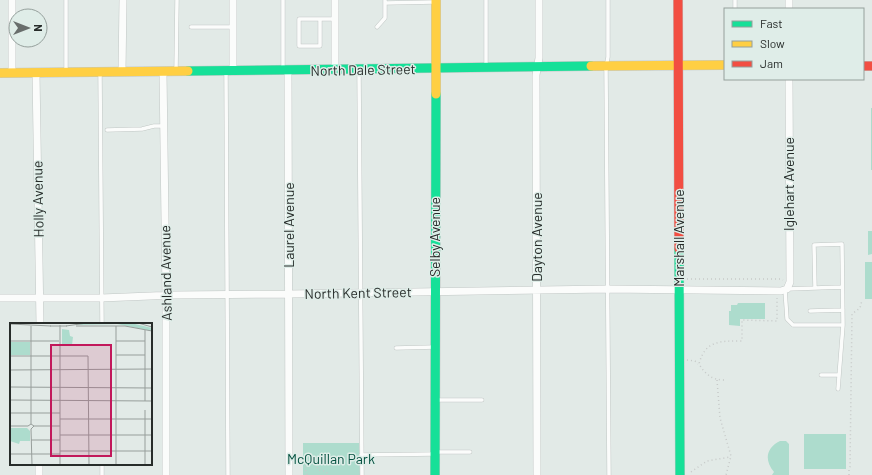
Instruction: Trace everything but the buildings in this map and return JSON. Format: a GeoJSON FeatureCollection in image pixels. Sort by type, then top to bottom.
{"type":"FeatureCollection","features":[{"type":"Feature","properties":{"kind":"street"},"geometry":{"type":"LineString","coordinates":[[12,0],[12,73]]}},
{"type":"Feature","properties":{"kind":"street"},"geometry":{"type":"LineString","coordinates":[[122,72],[123,0]]}},
{"type":"Feature","properties":{"kind":"street"},"geometry":{"type":"LineString","coordinates":[[230,71],[233,27],[232,0]]}},
{"type":"Feature","properties":{"kind":"street"},"geometry":{"type":"LineString","coordinates":[[334,70],[335,0]]}},
{"type":"Feature","properties":{"kind":"street","name":"Dayton Avenue"},"geometry":{"type":"LineString","coordinates":[[537,475],[536,74],[539,58],[539,0]]}},
{"type":"Feature","properties":{"kind":"street","name":"Marshall Avenue"},"geometry":{"type":"LineString","coordinates":[[678,0],[680,475]]}},
{"type":"Feature","properties":{"kind":"street","name":"Selby Avenue"},"geometry":{"type":"LineString","coordinates":[[435,475],[436,1]]}},
{"type":"Feature","properties":{"kind":"street","name":"North Dale Street"},"geometry":{"type":"LineString","coordinates":[[0,73],[724,65]]}},
{"type":"Feature","properties":{"kind":"street","name":"Laurel Avenue"},"geometry":{"type":"LineString","coordinates":[[286,70],[290,475]]}},
{"type":"Feature","properties":{"kind":"street","name":"Ashland Avenue"},"geometry":{"type":"LineString","coordinates":[[163,72],[166,295],[166,475]]}},
{"type":"Feature","properties":{"kind":"street","name":"Holly Avenue"},"geometry":{"type":"LineString","coordinates":[[36,73],[40,323]]}},
{"type":"Feature","properties":{"kind":"street","name":"Iglehart Avenue"},"geometry":{"type":"LineString","coordinates":[[786,289],[790,282],[789,80]]}},
{"type":"Feature","properties":{"kind":"street","name":"North Kent Street"},"geometry":{"type":"LineString","coordinates":[[0,298],[102,298],[166,295],[608,289],[781,291],[786,289]]}},
{"type":"Feature","properties":{"kind":"lane"},"geometry":{"type":"LineString","coordinates":[[66,0],[66,73]]}},
{"type":"Feature","properties":{"kind":"lane"},"geometry":{"type":"LineString","coordinates":[[176,72],[177,0]]}},
{"type":"Feature","properties":{"kind":"lane"},"geometry":{"type":"LineString","coordinates":[[283,0],[286,70]]}},
{"type":"Feature","properties":{"kind":"lane"},"geometry":{"type":"LineString","coordinates":[[486,0],[486,68]]}},
{"type":"Feature","properties":{"kind":"lane"},"geometry":{"type":"LineString","coordinates":[[608,0],[608,57],[606,67],[609,475]]}},
{"type":"Feature","properties":{"kind":"lane"},"geometry":{"type":"LineString","coordinates":[[377,27],[385,18],[385,1],[436,1]]}},
{"type":"Feature","properties":{"kind":"lane"},"geometry":{"type":"LineString","coordinates":[[320,19],[320,46],[299,46],[299,19],[320,19],[335,19]]}},
{"type":"Feature","properties":{"kind":"lane"},"geometry":{"type":"LineString","coordinates":[[191,28],[233,27]]}},
{"type":"Feature","properties":{"kind":"lane"},"geometry":{"type":"LineString","coordinates":[[359,70],[362,475]]}},
{"type":"Feature","properties":{"kind":"lane"},"geometry":{"type":"LineString","coordinates":[[228,475],[226,294],[230,71]]}},
{"type":"Feature","properties":{"kind":"lane"},"geometry":{"type":"LineString","coordinates":[[100,72],[102,323]]}},
{"type":"Feature","properties":{"kind":"lane"},"geometry":{"type":"LineString","coordinates":[[107,130],[142,130],[154,126],[164,126]]}},
{"type":"Feature","properties":{"kind":"lane"},"geometry":{"type":"LineString","coordinates":[[815,288],[814,245],[842,244],[843,324],[838,389]]}},
{"type":"Feature","properties":{"kind":"lane"},"geometry":{"type":"LineString","coordinates":[[842,287],[786,289],[786,319],[793,325],[843,324]]}},
{"type":"Feature","properties":{"kind":"lane"},"geometry":{"type":"LineString","coordinates":[[810,311],[843,310]]}},
{"type":"Feature","properties":{"kind":"lane"},"geometry":{"type":"LineString","coordinates":[[396,348],[435,347]]}},
{"type":"Feature","properties":{"kind":"lane"},"geometry":{"type":"LineString","coordinates":[[821,375],[839,375]]}},
{"type":"Feature","properties":{"kind":"lane"},"geometry":{"type":"LineString","coordinates":[[435,400],[482,400]]}},
{"type":"Feature","properties":{"kind":"lane"},"geometry":{"type":"LineString","coordinates":[[362,455],[470,452]]}},
{"type":"Feature","properties":{"kind":"path"},"geometry":{"type":"LineString","coordinates":[[685,279],[781,279],[784,282]]}},
{"type":"Feature","properties":{"kind":"path"},"geometry":{"type":"LineString","coordinates":[[699,364],[700,357],[708,347],[715,343],[722,341],[742,341],[742,320],[777,321],[777,298],[780,297]]}},
{"type":"Feature","properties":{"kind":"path"},"geometry":{"type":"LineString","coordinates":[[849,475],[852,314],[860,308],[862,300]]}},
{"type":"Feature","properties":{"kind":"path"},"geometry":{"type":"LineString","coordinates":[[679,360],[695,361],[710,377],[717,380],[724,380]]}},
{"type":"Feature","properties":{"kind":"path"},"geometry":{"type":"LineString","coordinates":[[717,380],[720,418],[731,456],[726,475]]}},
{"type":"Feature","properties":{"kind":"path"},"geometry":{"type":"LineString","coordinates":[[691,472],[707,462],[731,456]]}},
{"type":"Feature","properties":{"kind":"path"},"geometry":{"type":"LineString","coordinates":[[307,475],[305,468],[307,464],[312,463],[318,470],[325,471],[329,475]]}},
{"type":"Feature","properties":{"kind":"green space"},"geometry":{"type":"Polygon","coordinates":[[[872,108],[872,170],[871,170],[872,108]]]}},
{"type":"Feature","properties":{"kind":"green space"},"geometry":{"type":"Polygon","coordinates":[[[868,231],[872,231],[872,254],[868,255],[868,231]]]}},
{"type":"Feature","properties":{"kind":"green space"},"geometry":{"type":"Polygon","coordinates":[[[865,262],[872,262],[872,299],[865,299],[865,262]]]}},
{"type":"Feature","properties":{"kind":"green space"},"geometry":{"type":"Polygon","coordinates":[[[738,303],[765,303],[765,319],[740,319],[740,326],[729,325],[729,311],[731,311],[731,305],[737,305],[738,303]]]}},
{"type":"Feature","properties":{"kind":"green space"},"geometry":{"type":"Polygon","coordinates":[[[804,434],[846,434],[846,469],[804,469],[804,434]]]}},
{"type":"Feature","properties":{"kind":"green space"},"geometry":{"type":"Polygon","coordinates":[[[780,441],[786,441],[789,444],[789,475],[772,475],[774,472],[769,463],[768,455],[772,447],[780,441]]]}},
{"type":"Feature","properties":{"kind":"green space","name":"McQuillan Park"},"geometry":{"type":"Polygon","coordinates":[[[303,443],[359,443],[360,475],[303,475],[303,443]]]}},
{"type":"Feature","properties":{"kind":"traffic: fast"},"geometry":{"type":"LineString","coordinates":[[188,71],[591,66]]}},
{"type":"Feature","properties":{"kind":"traffic: fast"},"geometry":{"type":"LineString","coordinates":[[435,475],[436,94]]}},
{"type":"Feature","properties":{"kind":"traffic: fast"},"geometry":{"type":"LineString","coordinates":[[679,249],[680,475]]}},
{"type":"Feature","properties":{"kind":"traffic: slow"},"geometry":{"type":"LineString","coordinates":[[436,0],[436,94]]}},
{"type":"Feature","properties":{"kind":"traffic: slow"},"geometry":{"type":"LineString","coordinates":[[591,66],[724,65]]}},
{"type":"Feature","properties":{"kind":"traffic: slow"},"geometry":{"type":"LineString","coordinates":[[0,73],[188,71]]}},
{"type":"Feature","properties":{"kind":"traffic: jam"},"geometry":{"type":"LineString","coordinates":[[678,0],[679,249]]}},
{"type":"Feature","properties":{"kind":"traffic: jam"},"geometry":{"type":"LineString","coordinates":[[864,66],[872,66]]}}]}
